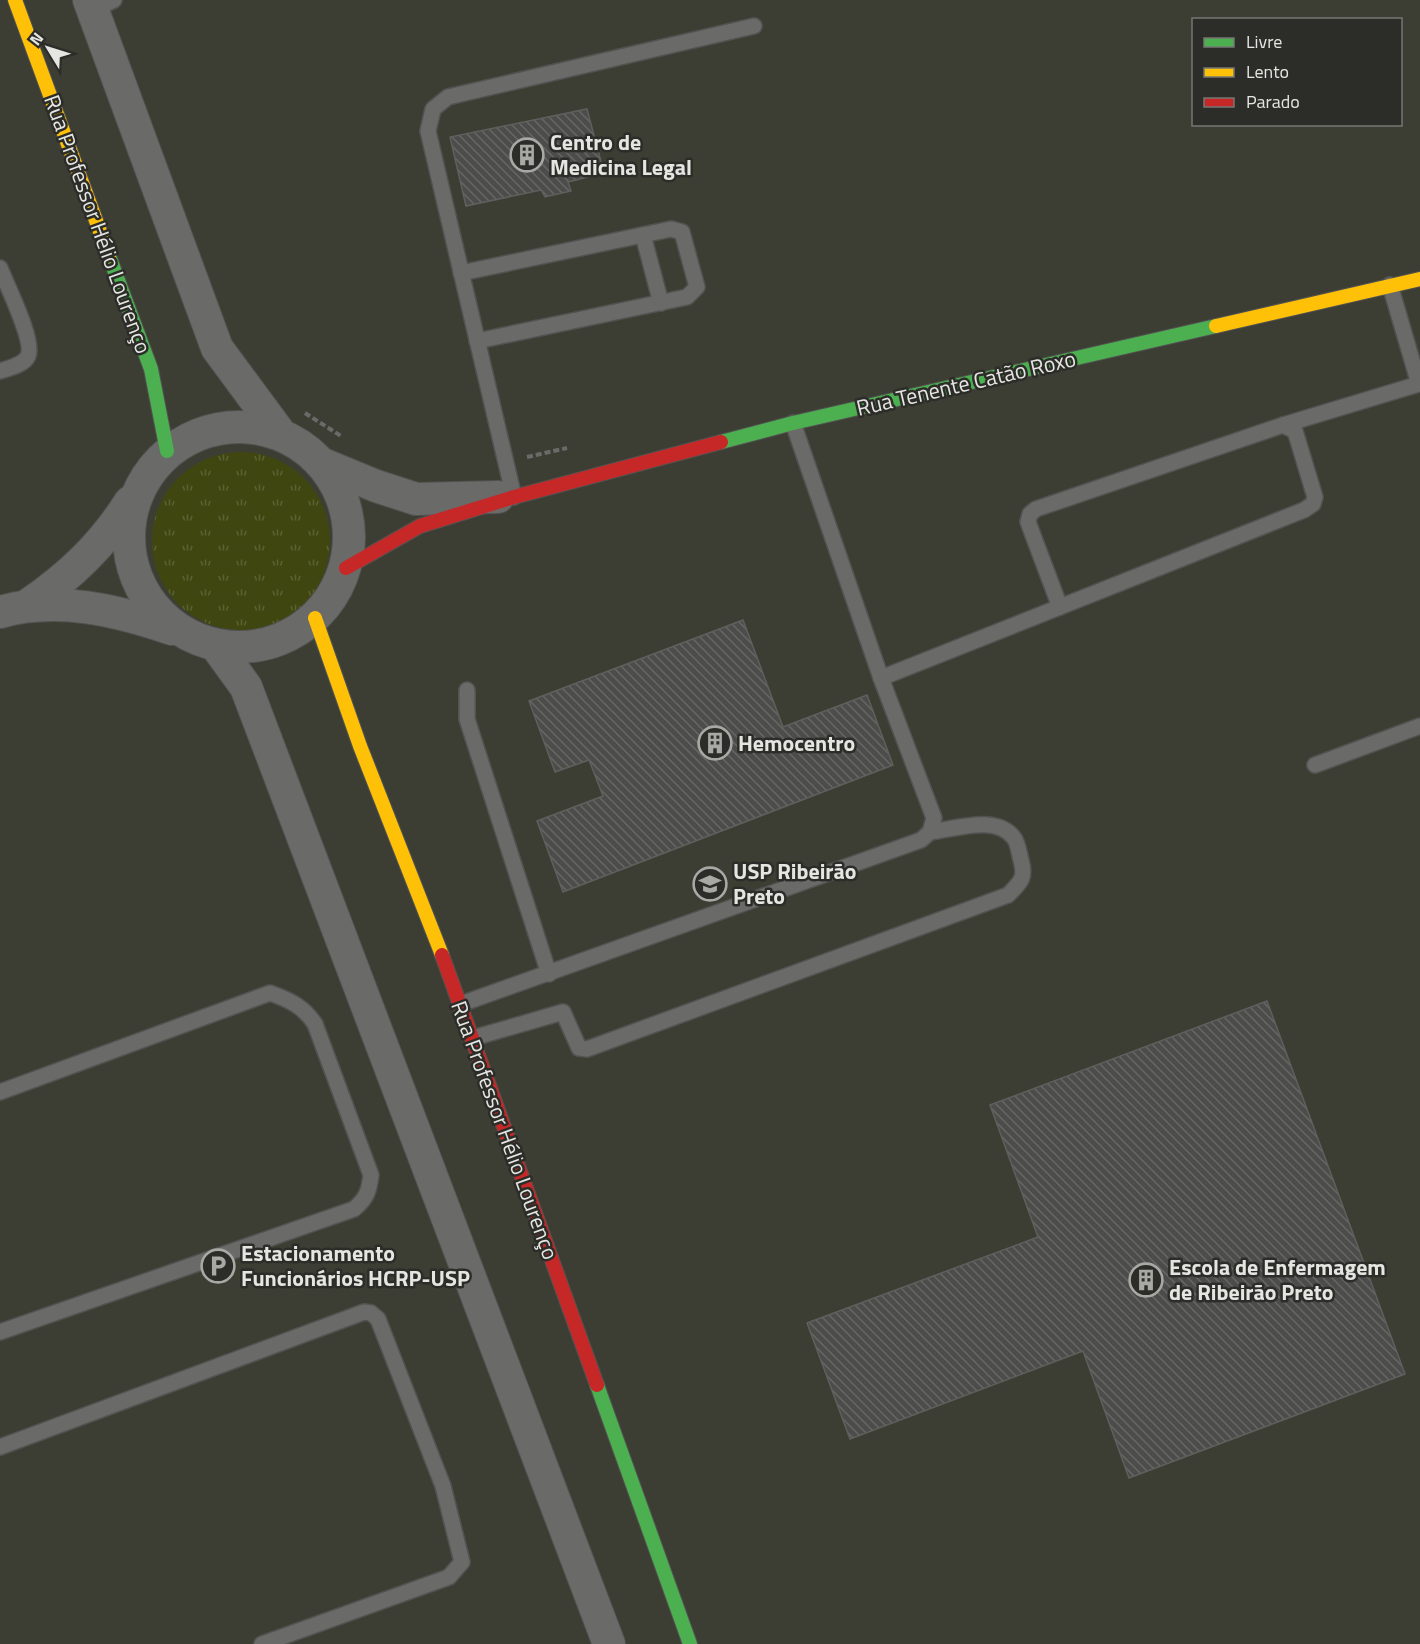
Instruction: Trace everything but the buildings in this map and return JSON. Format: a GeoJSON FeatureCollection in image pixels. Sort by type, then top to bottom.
{"type":"FeatureCollection","features":[{"type":"Feature","properties":{"kind":"street","name":"Rua Professor Hélio Lourenço"},"geometry":{"type":"LineString","coordinates":[[15,0],[151,369],[167,451]]}},
{"type":"Feature","properties":{"kind":"street"},"geometry":{"type":"LineString","coordinates":[[14,608],[80,606],[130,615],[217,647],[252,648],[285,638],[315,618],[346,568],[350,532],[343,496],[325,465],[288,420],[217,348],[99,3]]}},
{"type":"Feature","properties":{"kind":"street","name":"Rua Tenente Catão Roxo"},"geometry":{"type":"LineString","coordinates":[[346,568],[420,526],[514,497],[792,423],[1420,279]]}},
{"type":"Feature","properties":{"kind":"street"},"geometry":{"type":"LineString","coordinates":[[14,608],[61,582],[90,556],[116,525],[136,491],[167,451],[201,432],[231,426],[288,420]]}},
{"type":"Feature","properties":{"kind":"street","name":"Rua Tenente Catão Roxo"},"geometry":{"type":"LineString","coordinates":[[325,465],[376,486],[416,499],[514,497]]}},
{"type":"Feature","properties":{"kind":"street"},"geometry":{"type":"LineString","coordinates":[[136,491],[127,531],[132,570],[150,605],[180,632]]}},
{"type":"Feature","properties":{"kind":"street","name":"Rua Professor Hélio Lourenço"},"geometry":{"type":"LineString","coordinates":[[315,618],[360,746],[461,1004],[690,1644]]}},
{"type":"Feature","properties":{"kind":"street"},"geometry":{"type":"LineString","coordinates":[[217,647],[246,687],[609,1644]]}},
{"type":"Feature","properties":{"kind":"lane"},"geometry":{"type":"LineString","coordinates":[[514,497],[428,131],[433,109],[448,97],[754,26]]}},
{"type":"Feature","properties":{"kind":"lane"},"geometry":{"type":"LineString","coordinates":[[461,273],[672,229],[682,232],[697,286],[687,297],[477,341]]}},
{"type":"Feature","properties":{"kind":"lane"},"geometry":{"type":"LineString","coordinates":[[643,235],[661,303]]}},
{"type":"Feature","properties":{"kind":"lane"},"geometry":{"type":"LineString","coordinates":[[0,268],[28,341],[29,354],[23,362],[0,371]]}},
{"type":"Feature","properties":{"kind":"lane"},"geometry":{"type":"LineString","coordinates":[[1060,607],[1028,522],[1030,514],[1036,509],[1283,425],[1419,384],[1390,285]]}},
{"type":"Feature","properties":{"kind":"lane"},"geometry":{"type":"LineString","coordinates":[[461,1004],[921,840],[930,832],[934,818],[881,678],[792,423]]}},
{"type":"Feature","properties":{"kind":"lane"},"geometry":{"type":"LineString","coordinates":[[881,678],[1312,504],[1315,497],[1295,431],[1283,425]]}},
{"type":"Feature","properties":{"kind":"lane"},"geometry":{"type":"LineString","coordinates":[[467,690],[467,719],[549,974]]}},
{"type":"Feature","properties":{"kind":"lane"},"geometry":{"type":"LineString","coordinates":[[1315,765],[1420,726]]}},
{"type":"Feature","properties":{"kind":"lane"},"geometry":{"type":"LineString","coordinates":[[473,1038],[563,1012],[579,1048],[587,1049],[1008,895],[1023,881],[1024,872],[1016,839],[1005,829],[992,824],[930,832]]}},
{"type":"Feature","properties":{"kind":"lane"},"geometry":{"type":"LineString","coordinates":[[0,1092],[270,993],[292,1001],[308,1014],[315,1024],[371,1175],[365,1200],[354,1209],[0,1332]]}},
{"type":"Feature","properties":{"kind":"lane"},"geometry":{"type":"LineString","coordinates":[[0,1447],[364,1312],[371,1313],[378,1318],[443,1486],[462,1562],[449,1577],[262,1644]]}},
{"type":"Feature","properties":{"kind":"path"},"geometry":{"type":"LineString","coordinates":[[288,420],[343,437]]}},
{"type":"Feature","properties":{"kind":"path"},"geometry":{"type":"LineString","coordinates":[[505,462],[574,446]]}},
{"type":"Feature","properties":{"kind":"shaded area","name":"USP Ribeirão Preto"},"geometry":{"type":"Polygon","coordinates":[[[0,0],[1420,0],[1420,1644],[0,1644],[0,0]]]}},
{"type":"Feature","properties":{"kind":"green space"},"geometry":{"type":"Polygon","coordinates":[[[241,452],[275,459],[304,478],[323,507],[330,541],[323,575],[304,604],[275,623],[241,630],[207,623],[178,604],[159,575],[152,541],[159,507],[178,478],[207,459],[241,452]]]}},
{"type":"Feature","properties":{"kind":"traffic: fast"},"geometry":{"type":"LineString","coordinates":[[109,256],[151,369],[167,451]]}},
{"type":"Feature","properties":{"kind":"traffic: fast"},"geometry":{"type":"LineString","coordinates":[[721,442],[793,423],[1216,326]]}},
{"type":"Feature","properties":{"kind":"traffic: fast"},"geometry":{"type":"LineString","coordinates":[[597,1385],[690,1644]]}},
{"type":"Feature","properties":{"kind":"traffic: slow"},"geometry":{"type":"LineString","coordinates":[[15,0],[109,256]]}},
{"type":"Feature","properties":{"kind":"traffic: slow"},"geometry":{"type":"LineString","coordinates":[[1216,326],[1420,279]]}},
{"type":"Feature","properties":{"kind":"traffic: slow"},"geometry":{"type":"LineString","coordinates":[[315,618],[360,746],[442,955]]}},
{"type":"Feature","properties":{"kind":"traffic: jam"},"geometry":{"type":"LineString","coordinates":[[346,568],[420,526],[514,497],[721,442]]}},
{"type":"Feature","properties":{"kind":"traffic: jam"},"geometry":{"type":"LineString","coordinates":[[442,955],[597,1385]]}},
{"type":"Feature","properties":{"kind":"place","name":"Centro de Medicina Legal"},"geometry":{"type":"Point","coordinates":[527,155]}},
{"type":"Feature","properties":{"kind":"place","name":"Hemocentro"},"geometry":{"type":"Point","coordinates":[715,743]}},
{"type":"Feature","properties":{"kind":"place","name":"USP Ribeirão Preto"},"geometry":{"type":"Point","coordinates":[710,884]}},
{"type":"Feature","properties":{"kind":"place","name":"Estacionamento Funcionários HCRP-USP"},"geometry":{"type":"Point","coordinates":[218,1266]}},
{"type":"Feature","properties":{"kind":"place","name":"Escola de Enfermagem de Ribeirão Preto"},"geometry":{"type":"Point","coordinates":[1146,1280]}}]}
